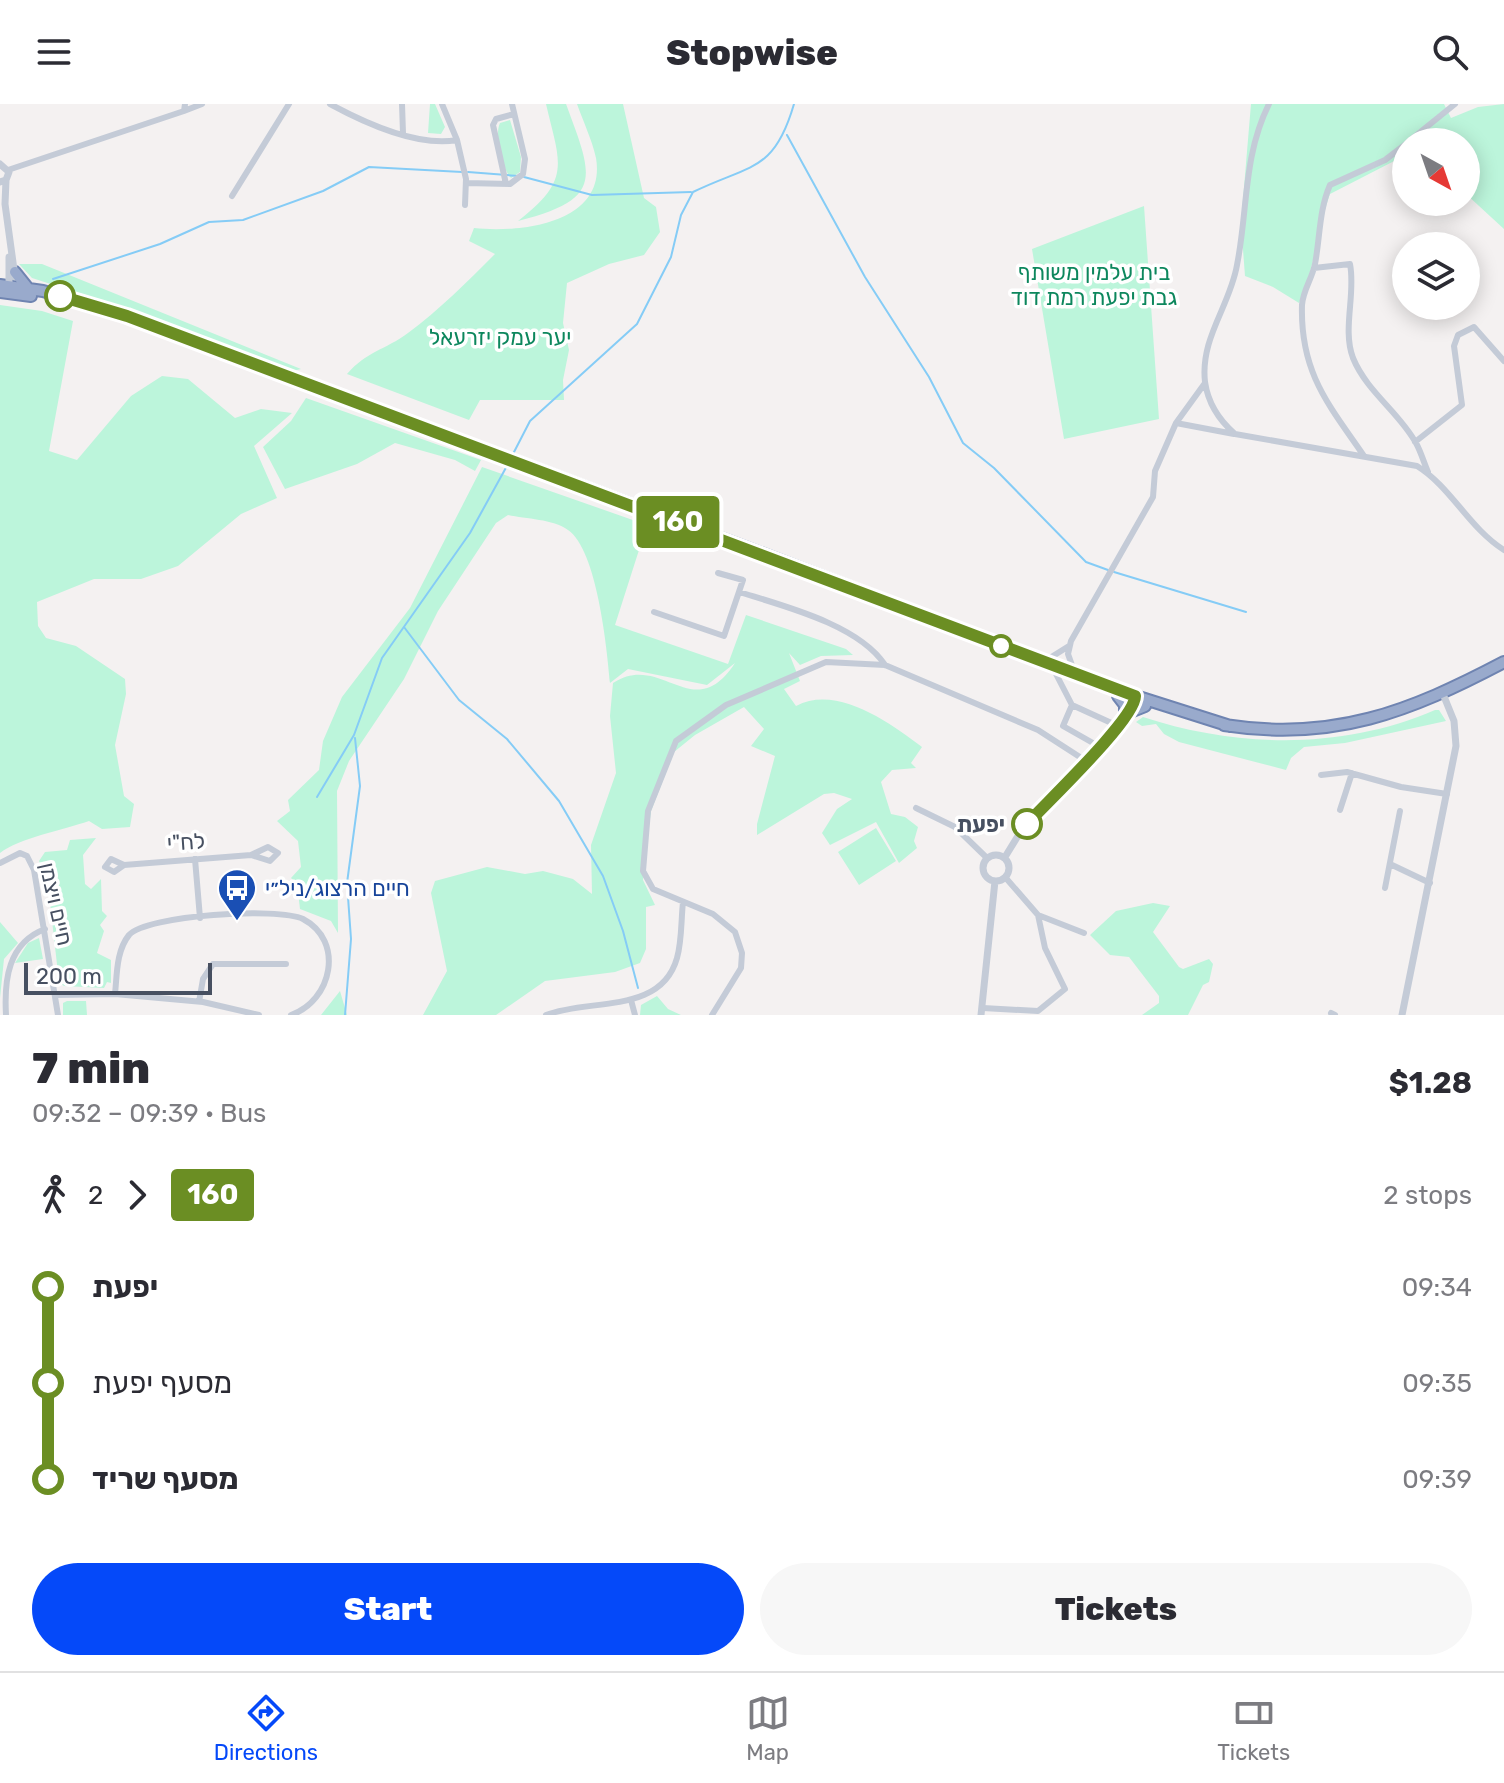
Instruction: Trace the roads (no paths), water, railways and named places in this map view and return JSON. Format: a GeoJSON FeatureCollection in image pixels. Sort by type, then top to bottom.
{"type":"FeatureCollection","features":[{"type":"Feature","properties":{"kind":"highway"},"geometry":{"type":"LineString","coordinates":[[15,272],[29,289]]}},
{"type":"Feature","properties":{"kind":"highway"},"geometry":{"type":"LineString","coordinates":[[8,290],[29,289],[127,316],[1043,661],[1076,674],[1133,705]]}},
{"type":"Feature","properties":{"kind":"highway"},"geometry":{"type":"LineString","coordinates":[[8,290],[127,316]]}},
{"type":"Feature","properties":{"kind":"highway"},"geometry":{"type":"LineString","coordinates":[[965,632],[1118,696],[1125,705],[1230,726],[1280,730],[1337,727],[1390,715],[1443,694],[1504,662]]}},
{"type":"Feature","properties":{"kind":"street"},"geometry":{"type":"LineString","coordinates":[[8,290],[15,272],[10,250],[3,164],[202,104]]}},
{"type":"Feature","properties":{"kind":"street"},"geometry":{"type":"LineString","coordinates":[[232,196],[289,104]]}},
{"type":"Feature","properties":{"kind":"street"},"geometry":{"type":"LineString","coordinates":[[330,104],[403,133],[441,143],[457,140]]}},
{"type":"Feature","properties":{"kind":"street"},"geometry":{"type":"LineString","coordinates":[[346,112],[348,104]]}},
{"type":"Feature","properties":{"kind":"street"},"geometry":{"type":"LineString","coordinates":[[402,104],[403,133]]}},
{"type":"Feature","properties":{"kind":"street"},"geometry":{"type":"LineString","coordinates":[[442,104],[457,140],[466,183],[465,205]]}},
{"type":"Feature","properties":{"kind":"street"},"geometry":{"type":"LineString","coordinates":[[466,183],[506,184],[517,181],[525,169],[512,104]]}},
{"type":"Feature","properties":{"kind":"street"},"geometry":{"type":"LineString","coordinates":[[1235,434],[1215,411],[1205,383],[1207,346],[1237,268],[1251,146],[1269,104]]}},
{"type":"Feature","properties":{"kind":"street"},"geometry":{"type":"LineString","coordinates":[[1425,128],[1455,104]]}},
{"type":"Feature","properties":{"kind":"street"},"geometry":{"type":"LineString","coordinates":[[506,184],[493,125],[496,119],[514,114]]}},
{"type":"Feature","properties":{"kind":"street"},"geometry":{"type":"LineString","coordinates":[[1364,456],[1321,397],[1308,359],[1302,305],[1305,287],[1314,268],[1324,199],[1330,185],[1392,155]]}},
{"type":"Feature","properties":{"kind":"street"},"geometry":{"type":"LineString","coordinates":[[0,192],[5,204]]}},
{"type":"Feature","properties":{"kind":"street"},"geometry":{"type":"LineString","coordinates":[[8,290],[10,250]]}},
{"type":"Feature","properties":{"kind":"street"},"geometry":{"type":"LineString","coordinates":[[1314,268],[1350,264],[1354,284],[1350,319],[1354,359],[1374,394],[1415,442],[1429,473],[1485,536],[1504,550]]}},
{"type":"Feature","properties":{"kind":"street"},"geometry":{"type":"LineString","coordinates":[[1415,442],[1462,405],[1454,346],[1458,335],[1474,327],[1504,361]]}},
{"type":"Feature","properties":{"kind":"street"},"geometry":{"type":"LineString","coordinates":[[1076,674],[1069,661],[1069,646],[1153,497],[1155,471],[1176,423],[1205,383]]}},
{"type":"Feature","properties":{"kind":"street"},"geometry":{"type":"LineString","coordinates":[[1176,423],[1407,463],[1429,473]]}},
{"type":"Feature","properties":{"kind":"street"},"geometry":{"type":"LineString","coordinates":[[654,612],[724,636],[743,580],[718,573]]}},
{"type":"Feature","properties":{"kind":"street"},"geometry":{"type":"LineString","coordinates":[[739,592],[814,616],[875,650],[885,665]]}},
{"type":"Feature","properties":{"kind":"street"},"geometry":{"type":"LineString","coordinates":[[1043,661],[1069,646]]}},
{"type":"Feature","properties":{"kind":"street"},"geometry":{"type":"LineString","coordinates":[[716,1013],[741,968],[739,941],[721,918],[653,889],[643,871],[648,811],[676,741],[726,705],[826,662],[885,665],[1038,730],[1086,761]]}},
{"type":"Feature","properties":{"kind":"street"},"geometry":{"type":"LineString","coordinates":[[1055,672],[1072,705],[1118,726]]}},
{"type":"Feature","properties":{"kind":"street"},"geometry":{"type":"LineString","coordinates":[[1402,1015],[1457,737],[1443,694]]}},
{"type":"Feature","properties":{"kind":"street"},"geometry":{"type":"LineString","coordinates":[[1072,705],[1063,726],[1100,747]]}},
{"type":"Feature","properties":{"kind":"street"},"geometry":{"type":"LineString","coordinates":[[1005,857],[1021,831],[1100,747],[1133,705]]}},
{"type":"Feature","properties":{"kind":"street"},"geometry":{"type":"LineString","coordinates":[[1321,775],[1337,771],[1352,773],[1401,787],[1447,794]]}},
{"type":"Feature","properties":{"kind":"street"},"geometry":{"type":"LineString","coordinates":[[1340,810],[1352,773]]}},
{"type":"Feature","properties":{"kind":"street"},"geometry":{"type":"LineString","coordinates":[[916,808],[955,827],[987,858]]}},
{"type":"Feature","properties":{"kind":"street"},"geometry":{"type":"LineString","coordinates":[[1385,888],[1400,811]]}},
{"type":"Feature","properties":{"kind":"street","name":"חיים ויצמן"},"geometry":{"type":"LineString","coordinates":[[0,863],[20,853],[27,856],[37,880],[58,1015]]}},
{"type":"Feature","properties":{"kind":"street","name":"לח\"י"},"geometry":{"type":"LineString","coordinates":[[124,865],[251,855]]}},
{"type":"Feature","properties":{"kind":"street"},"geometry":{"type":"LineString","coordinates":[[987,858],[993,855],[1005,857]]}},
{"type":"Feature","properties":{"kind":"street"},"geometry":{"type":"LineString","coordinates":[[995,881],[1005,877],[1009,865],[1005,857]]}},
{"type":"Feature","properties":{"kind":"street"},"geometry":{"type":"LineString","coordinates":[[987,858],[985,874],[995,881]]}},
{"type":"Feature","properties":{"kind":"street"},"geometry":{"type":"LineString","coordinates":[[195,859],[200,918]]}},
{"type":"Feature","properties":{"kind":"street"},"geometry":{"type":"LineString","coordinates":[[1390,864],[1430,883]]}},
{"type":"Feature","properties":{"kind":"street"},"geometry":{"type":"LineString","coordinates":[[1005,877],[1038,915],[1084,933]]}},
{"type":"Feature","properties":{"kind":"street"},"geometry":{"type":"LineString","coordinates":[[995,881],[982,1011],[1038,1011],[1065,989],[1045,948],[1038,915]]}},
{"type":"Feature","properties":{"kind":"street"},"geometry":{"type":"LineString","coordinates":[[546,1015],[631,1000],[649,993],[670,974],[677,958],[683,902]]}},
{"type":"Feature","properties":{"kind":"street"},"geometry":{"type":"LineString","coordinates":[[115,994],[121,949],[134,931],[153,923],[281,913],[299,917],[314,926],[327,947],[328,977],[312,1003],[291,1015]]}},
{"type":"Feature","properties":{"kind":"street"},"geometry":{"type":"LineString","coordinates":[[6,1015],[5,985],[12,958],[28,937],[45,929]]}},
{"type":"Feature","properties":{"kind":"street"},"geometry":{"type":"LineString","coordinates":[[199,1002],[203,979],[213,964],[286,964]]}},
{"type":"Feature","properties":{"kind":"street"},"geometry":{"type":"LineString","coordinates":[[56,995],[115,994],[199,1002],[259,1015]]}},
{"type":"Feature","properties":{"kind":"street"},"geometry":{"type":"LineString","coordinates":[[631,1000],[635,1015]]}},
{"type":"Feature","properties":{"kind":"waterway"},"geometry":{"type":"LineString","coordinates":[[513,454],[530,421],[637,324],[671,257],[681,215],[693,192],[745,170],[768,155],[778,143],[794,104]]}},
{"type":"Feature","properties":{"kind":"waterway"},"geometry":{"type":"LineString","coordinates":[[787,135],[865,277],[929,377],[963,443],[994,468],[1086,562],[1108,570]]}},
{"type":"Feature","properties":{"kind":"waterway"},"geometry":{"type":"LineString","coordinates":[[53,279],[160,244],[209,222],[243,220],[323,191],[369,167],[462,172]]}},
{"type":"Feature","properties":{"kind":"waterway"},"geometry":{"type":"LineString","coordinates":[[468,172],[518,176]]}},
{"type":"Feature","properties":{"kind":"waterway"},"geometry":{"type":"LineString","coordinates":[[524,177],[592,195],[691,192]]}},
{"type":"Feature","properties":{"kind":"waterway"},"geometry":{"type":"LineString","coordinates":[[317,797],[354,735],[382,658],[470,533],[508,464]]}},
{"type":"Feature","properties":{"kind":"waterway"},"geometry":{"type":"LineString","coordinates":[[1114,572],[1246,612]]}},
{"type":"Feature","properties":{"kind":"waterway"},"geometry":{"type":"LineString","coordinates":[[404,627],[459,700],[507,739],[559,801],[603,876],[623,931],[638,988]]}},
{"type":"Feature","properties":{"kind":"waterway"},"geometry":{"type":"LineString","coordinates":[[345,1015],[351,939],[347,883],[360,786],[355,738]]}},
{"type":"Feature","properties":{"kind":"place","name":"יפעת"},"geometry":{"type":"Point","coordinates":[1027,824]}},
{"type":"Feature","properties":{"kind":"place","name":"חיים הרצוג/ניל״י"},"geometry":{"type":"Point","coordinates":[237,922]}},
{"type":"Feature","properties":{"kind":"park label","name":"בית עלמין משותף גבת יפעת רמת דוד"},"geometry":{"type":"Point","coordinates":[1094,284]}},
{"type":"Feature","properties":{"kind":"park label","name":"יער עמק יזרעאל"},"geometry":{"type":"Point","coordinates":[500,337]}}]}
